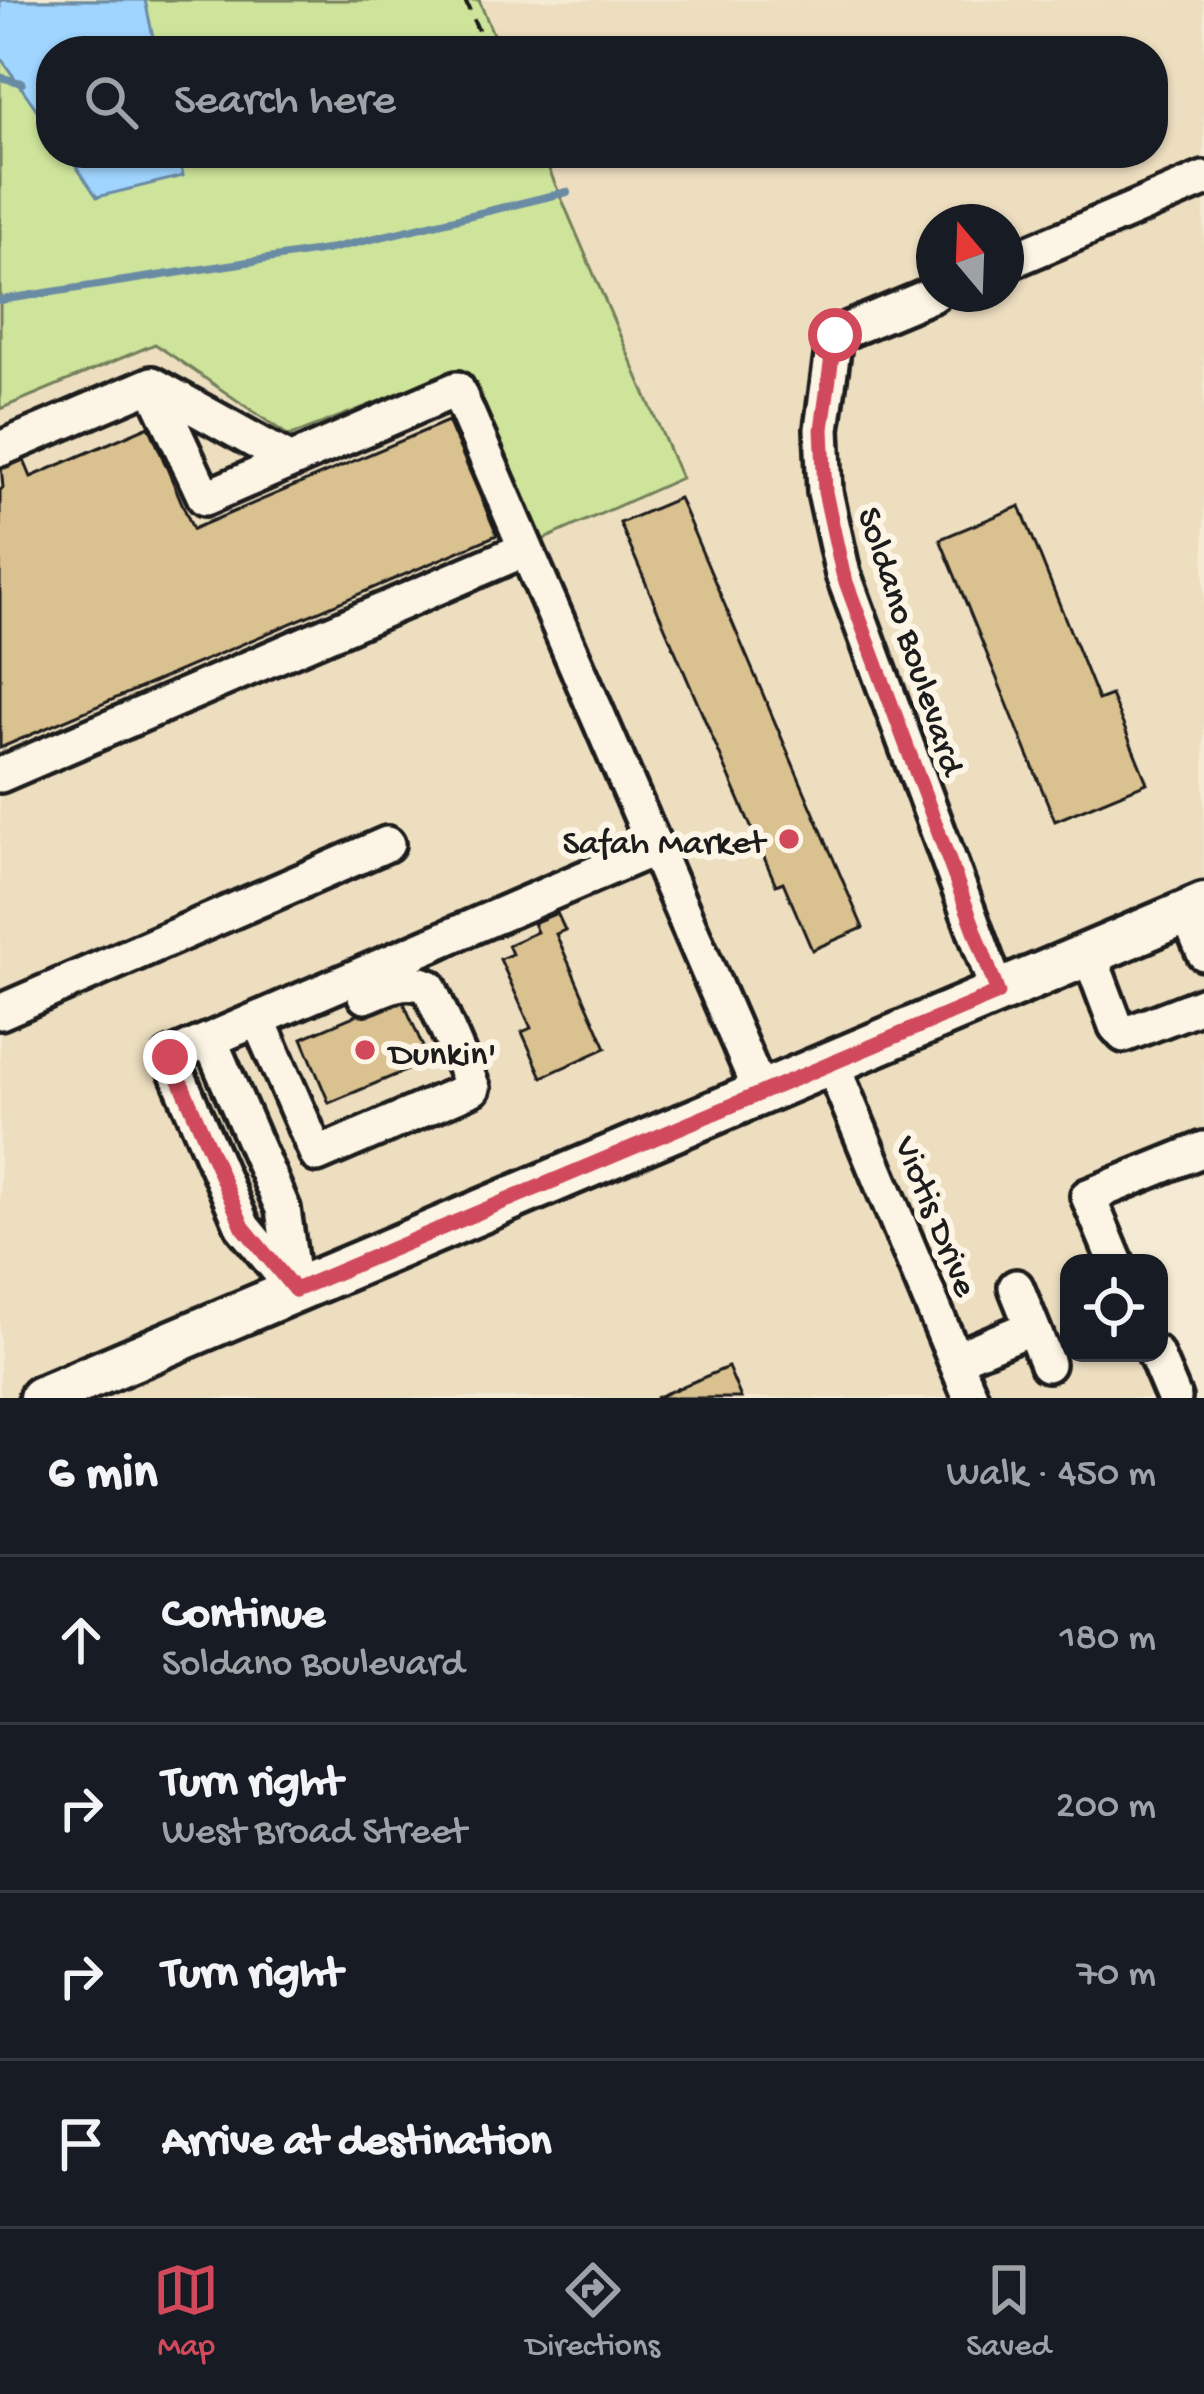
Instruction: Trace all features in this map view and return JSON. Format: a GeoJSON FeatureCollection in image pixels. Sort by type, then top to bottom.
{"type":"FeatureCollection","features":[{"type":"Feature","properties":{"kind":"main road"},"geometry":{"type":"LineString","coordinates":[[41,1398],[1195,908]]}},
{"type":"Feature","properties":{"kind":"street"},"geometry":{"type":"LineString","coordinates":[[1024,255],[1204,179]]}},
{"type":"Feature","properties":{"kind":"street","name":"Soldano Boulevard"},"geometry":{"type":"LineString","coordinates":[[916,301],[835,335],[822,429],[825,492],[843,574],[998,993]]}},
{"type":"Feature","properties":{"kind":"street"},"geometry":{"type":"LineString","coordinates":[[0,449],[152,384]]}},
{"type":"Feature","properties":{"kind":"street"},"geometry":{"type":"LineString","coordinates":[[152,384],[291,461]]}},
{"type":"Feature","properties":{"kind":"street"},"geometry":{"type":"LineString","coordinates":[[152,384],[205,498],[457,389],[760,1091]]}},
{"type":"Feature","properties":{"kind":"street"},"geometry":{"type":"LineString","coordinates":[[0,775],[526,549]]}},
{"type":"Feature","properties":{"kind":"street"},"geometry":{"type":"LineString","coordinates":[[0,1012],[387,844]]}},
{"type":"Feature","properties":{"kind":"street"},"geometry":{"type":"LineString","coordinates":[[262,1029],[414,952],[655,848]]}},
{"type":"Feature","properties":{"kind":"street"},"geometry":{"type":"LineString","coordinates":[[1195,908],[1204,953]]}},
{"type":"Feature","properties":{"kind":"street"},"geometry":{"type":"LineString","coordinates":[[262,1029],[317,1155],[473,1088],[414,952]]}},
{"type":"Feature","properties":{"kind":"street"},"geometry":{"type":"LineString","coordinates":[[1089,954],[1116,1026],[1124,1035],[1204,1004]]}},
{"type":"Feature","properties":{"kind":"street"},"geometry":{"type":"LineString","coordinates":[[295,1290],[243,1227],[170,1057],[210,1040],[262,1029],[397,983],[415,980],[429,987]]}},
{"type":"Feature","properties":{"kind":"street"},"geometry":{"type":"LineString","coordinates":[[210,1040],[283,1210],[295,1290]]}},
{"type":"Feature","properties":{"kind":"street","name":"Viotis Drive"},"geometry":{"type":"LineString","coordinates":[[831,1062],[971,1398]]}},
{"type":"Feature","properties":{"kind":"street"},"geometry":{"type":"LineString","coordinates":[[1113,1254],[1088,1196],[1204,1149]]}},
{"type":"Feature","properties":{"kind":"street"},"geometry":{"type":"LineString","coordinates":[[1016,1287],[1047,1364]]}},
{"type":"Feature","properties":{"kind":"street"},"geometry":{"type":"LineString","coordinates":[[955,1359],[1032,1328]]}},
{"type":"Feature","properties":{"kind":"street"},"geometry":{"type":"LineString","coordinates":[[1159,1362],[1174,1398]]}},
{"type":"Feature","properties":{"kind":"path"},"geometry":{"type":"LineString","coordinates":[[465,0],[481,36]]}},
{"type":"Feature","properties":{"kind":"shaded area"},"geometry":{"type":"Polygon","coordinates":[[[479,0],[1204,0],[1204,1150],[1092,1197],[1115,1254],[1060,1254],[1060,1362],[1161,1362],[1172,1388],[1148,1398],[0,1398],[0,409],[155,344],[289,436],[462,369],[539,540],[681,478],[548,168],[1168,168],[1168,36],[494,36],[479,0]]]}},
{"type":"Feature","properties":{"kind":"green space"},"geometry":{"type":"Polygon","coordinates":[[[0,0],[479,0],[494,36],[36,36],[36,168],[548,168],[681,478],[540,541],[461,370],[289,436],[155,344],[0,409],[0,0]]]}},
{"type":"Feature","properties":{"kind":"water"},"geometry":{"type":"Polygon","coordinates":[[[0,0],[145,0],[153,36],[36,36],[36,109],[0,57],[0,0]]]}},
{"type":"Feature","properties":{"kind":"water"},"geometry":{"type":"Polygon","coordinates":[[[77,168],[181,168],[183,176],[97,197],[77,168]]]}},
{"type":"Feature","properties":{"kind":"building"},"geometry":{"type":"Polygon","coordinates":[[[448,421],[497,535],[0,748],[0,454],[18,446],[31,477],[149,426],[193,529],[448,421]]]}},
{"type":"Feature","properties":{"kind":"building"},"geometry":{"type":"Polygon","coordinates":[[[679,498],[863,928],[812,950],[783,882],[776,885],[620,523],[679,498]]]}},
{"type":"Feature","properties":{"kind":"building"},"geometry":{"type":"Polygon","coordinates":[[[1020,506],[1098,700],[1111,695],[1147,783],[1055,821],[940,539],[1020,506]]]}},
{"type":"Feature","properties":{"kind":"building"},"geometry":{"type":"Polygon","coordinates":[[[557,913],[565,930],[556,934],[606,1048],[542,1077],[522,1032],[531,1028],[500,959],[512,954],[508,945],[537,932],[533,923],[557,913]]]}},
{"type":"Feature","properties":{"kind":"building","name":"Dunkin'"},"geometry":{"type":"Polygon","coordinates":[[[401,996],[429,1061],[329,1103],[302,1038],[401,996]]]}},
{"type":"Feature","properties":{"kind":"building"},"geometry":{"type":"Polygon","coordinates":[[[728,1367],[741,1398],[655,1398],[728,1367]]]}},
{"type":"Feature","properties":{"kind":"waterway"},"geometry":{"type":"LineString","coordinates":[[0,77],[22,83]]}},
{"type":"Feature","properties":{"kind":"waterway"},"geometry":{"type":"LineString","coordinates":[[0,300],[326,250],[567,192]]}},
{"type":"Feature","properties":{"kind":"place","name":"Safah Market"},"geometry":{"type":"Point","coordinates":[789,839]}},
{"type":"Feature","properties":{"kind":"place","name":"Dunkin'"},"geometry":{"type":"Point","coordinates":[365,1050]}},
{"type":"Feature","properties":{"kind":"route"},"geometry":{"type":"LineString","coordinates":[[170,1057],[243,1227],[295,1290],[998,993],[843,574],[825,492],[822,429],[835,335]]}}]}
